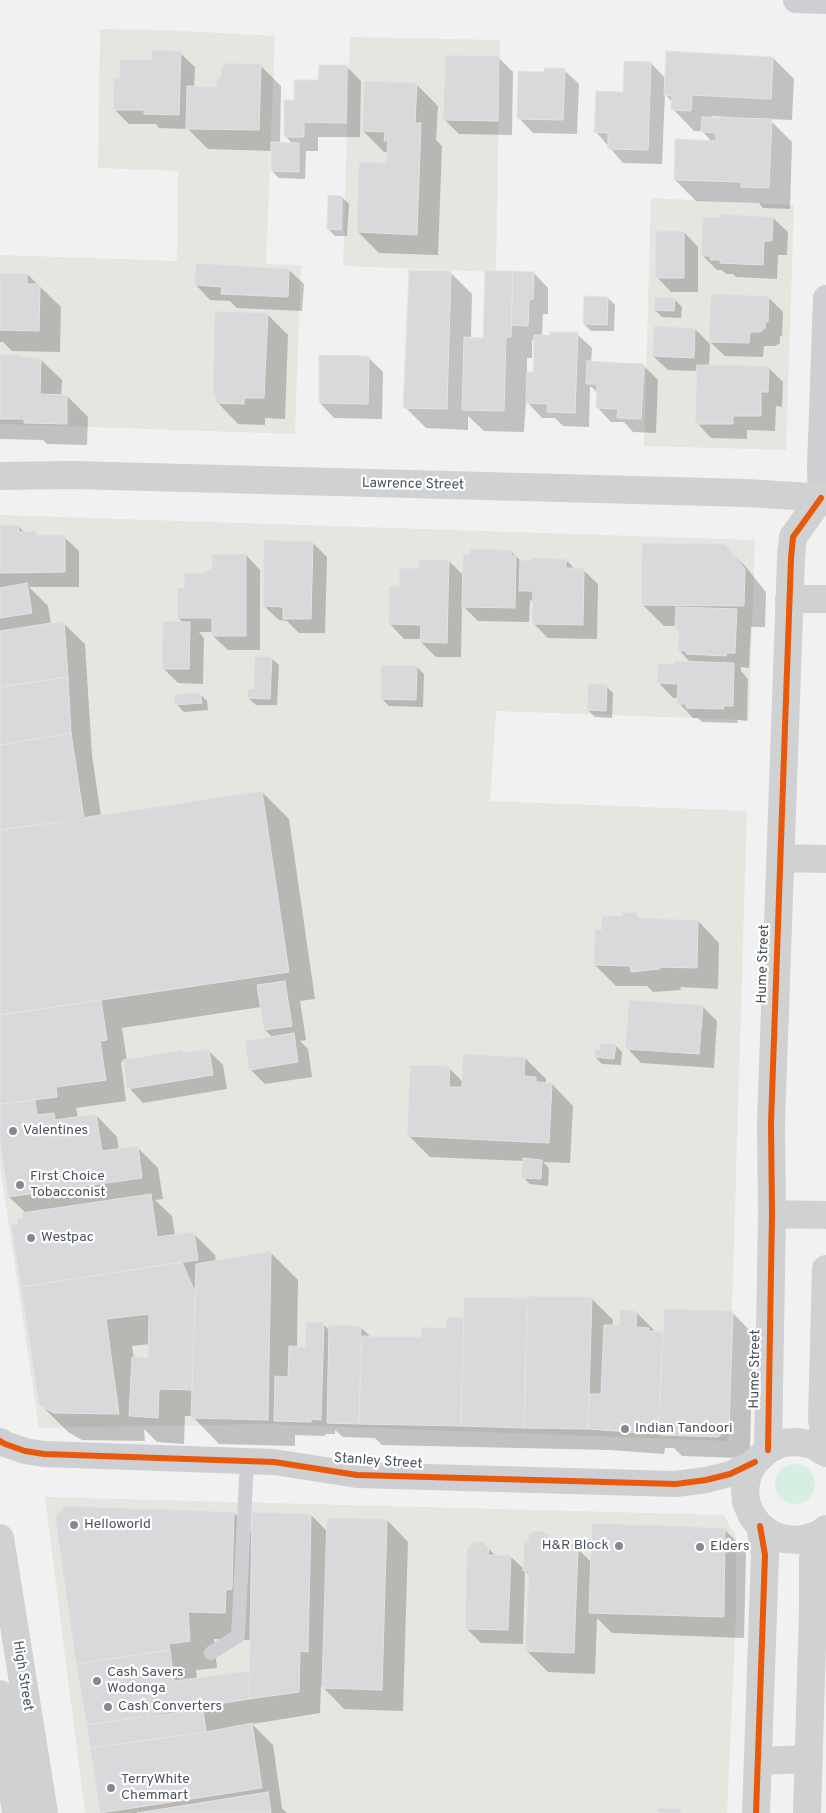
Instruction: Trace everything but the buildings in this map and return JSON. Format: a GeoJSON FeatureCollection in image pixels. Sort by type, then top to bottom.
{"type":"FeatureCollection","features":[{"type":"Feature","properties":{"kind":"street"},"geometry":{"type":"LineString","coordinates":[[796,0],[826,1]]}},
{"type":"Feature","properties":{"kind":"street"},"geometry":{"type":"LineString","coordinates":[[824,501],[820,468],[826,298]]}},
{"type":"Feature","properties":{"kind":"street","name":"Lawrence Street"},"geometry":{"type":"LineString","coordinates":[[0,476],[72,475],[747,493],[824,501]]}},
{"type":"Feature","properties":{"kind":"street","name":"Hume Street"},"geometry":{"type":"LineString","coordinates":[[760,1526],[752,1516],[746,1502],[746,1495],[748,1474],[761,1456],[772,1214],[771,1124],[789,599],[793,537],[824,501]]}},
{"type":"Feature","properties":{"kind":"street"},"geometry":{"type":"LineString","coordinates":[[789,599],[826,599]]}},
{"type":"Feature","properties":{"kind":"street"},"geometry":{"type":"LineString","coordinates":[[780,858],[826,859]]}},
{"type":"Feature","properties":{"kind":"street"},"geometry":{"type":"LineString","coordinates":[[772,1214],[826,1215]]}},
{"type":"Feature","properties":{"kind":"street"},"geometry":{"type":"LineString","coordinates":[[826,1268],[822,1419],[826,1445]]}},
{"type":"Feature","properties":{"kind":"street","name":"Stanley Street"},"geometry":{"type":"LineString","coordinates":[[0,1441],[24,1451],[44,1454],[274,1462],[357,1475],[676,1484],[706,1480],[730,1474],[761,1456]]}},
{"type":"Feature","properties":{"kind":"street"},"geometry":{"type":"LineString","coordinates":[[761,1456],[782,1443],[798,1442],[813,1445],[826,1453]]}},
{"type":"Feature","properties":{"kind":"street"},"geometry":{"type":"LineString","coordinates":[[760,1526],[772,1535],[785,1540],[799,1540],[822,1532]]}},
{"type":"Feature","properties":{"kind":"street"},"geometry":{"type":"LineString","coordinates":[[756,1813],[765,1555],[760,1526]]}},
{"type":"Feature","properties":{"kind":"street"},"geometry":{"type":"LineString","coordinates":[[808,1813],[813,1558],[822,1532]]}},
{"type":"Feature","properties":{"kind":"street","name":"High Street"},"geometry":{"type":"LineString","coordinates":[[0,1538],[44,1813]]}},
{"type":"Feature","properties":{"kind":"street","name":"High Street"},"geometry":{"type":"LineString","coordinates":[[0,1694],[16,1813]]}},
{"type":"Feature","properties":{"kind":"street"},"geometry":{"type":"LineString","coordinates":[[758,1761],[809,1759]]}},
{"type":"Feature","properties":{"kind":"lane"},"geometry":{"type":"LineString","coordinates":[[211,1653],[238,1636],[247,1461]]}},
{"type":"Feature","properties":{"kind":"shaded area"},"geometry":{"type":"Polygon","coordinates":[[[100,29],[165,30],[275,36],[266,264],[301,265],[295,434],[0,424],[0,255],[177,261],[178,171],[98,168],[100,29]]]}},
{"type":"Feature","properties":{"kind":"shaded area"},"geometry":{"type":"Polygon","coordinates":[[[350,37],[500,40],[496,272],[343,266],[350,37]]]}},
{"type":"Feature","properties":{"kind":"shaded area"},"geometry":{"type":"Polygon","coordinates":[[[651,198],[794,205],[786,450],[644,446],[651,198]]]}},
{"type":"Feature","properties":{"kind":"shaded area"},"geometry":{"type":"Polygon","coordinates":[[[0,515],[755,540],[749,720],[496,711],[490,801],[747,811],[728,1441],[266,1424],[39,1428],[0,1165],[0,515]]]}},
{"type":"Feature","properties":{"kind":"shaded area"},"geometry":{"type":"Polygon","coordinates":[[[45,1497],[724,1515],[736,1537],[736,1617],[727,1813],[85,1813],[45,1497]]]}},
{"type":"Feature","properties":{"kind":"green space"},"geometry":{"type":"Polygon","coordinates":[[[799,1464],[806,1467],[812,1473],[815,1484],[814,1492],[806,1501],[799,1504],[791,1504],[784,1501],[776,1492],[775,1480],[778,1473],[787,1465],[799,1464]]]}},
{"type":"Feature","properties":{"kind":"cycle path"},"geometry":{"type":"LineString","coordinates":[[768,1450],[772,1214],[771,1123],[791,558],[793,537],[821,498]]}},
{"type":"Feature","properties":{"kind":"cycle path"},"geometry":{"type":"LineString","coordinates":[[0,1441],[25,1451],[44,1454],[274,1462],[357,1475],[676,1484],[706,1480],[730,1474],[755,1462]]}},
{"type":"Feature","properties":{"kind":"cycle path"},"geometry":{"type":"LineString","coordinates":[[756,1813],[765,1555],[760,1526]]}},
{"type":"Feature","properties":{"kind":"place","name":"Valentines"},"geometry":{"type":"Point","coordinates":[13,1131]}},
{"type":"Feature","properties":{"kind":"place","name":"First Choice Tobacconist"},"geometry":{"type":"Point","coordinates":[20,1185]}},
{"type":"Feature","properties":{"kind":"place","name":"Westpac"},"geometry":{"type":"Point","coordinates":[31,1238]}},
{"type":"Feature","properties":{"kind":"place","name":"Indian Tandoori"},"geometry":{"type":"Point","coordinates":[625,1429]}},
{"type":"Feature","properties":{"kind":"place","name":"Helloworld"},"geometry":{"type":"Point","coordinates":[74,1525]}},
{"type":"Feature","properties":{"kind":"place","name":"H&R Block"},"geometry":{"type":"Point","coordinates":[619,1546]}},
{"type":"Feature","properties":{"kind":"place","name":"Elders"},"geometry":{"type":"Point","coordinates":[700,1547]}},
{"type":"Feature","properties":{"kind":"place","name":"Cash Savers Wodonga"},"geometry":{"type":"Point","coordinates":[97,1681]}},
{"type":"Feature","properties":{"kind":"place","name":"Cash Converters"},"geometry":{"type":"Point","coordinates":[108,1707]}},
{"type":"Feature","properties":{"kind":"place","name":"TerryWhite Chemmart"},"geometry":{"type":"Point","coordinates":[111,1788]}}]}
